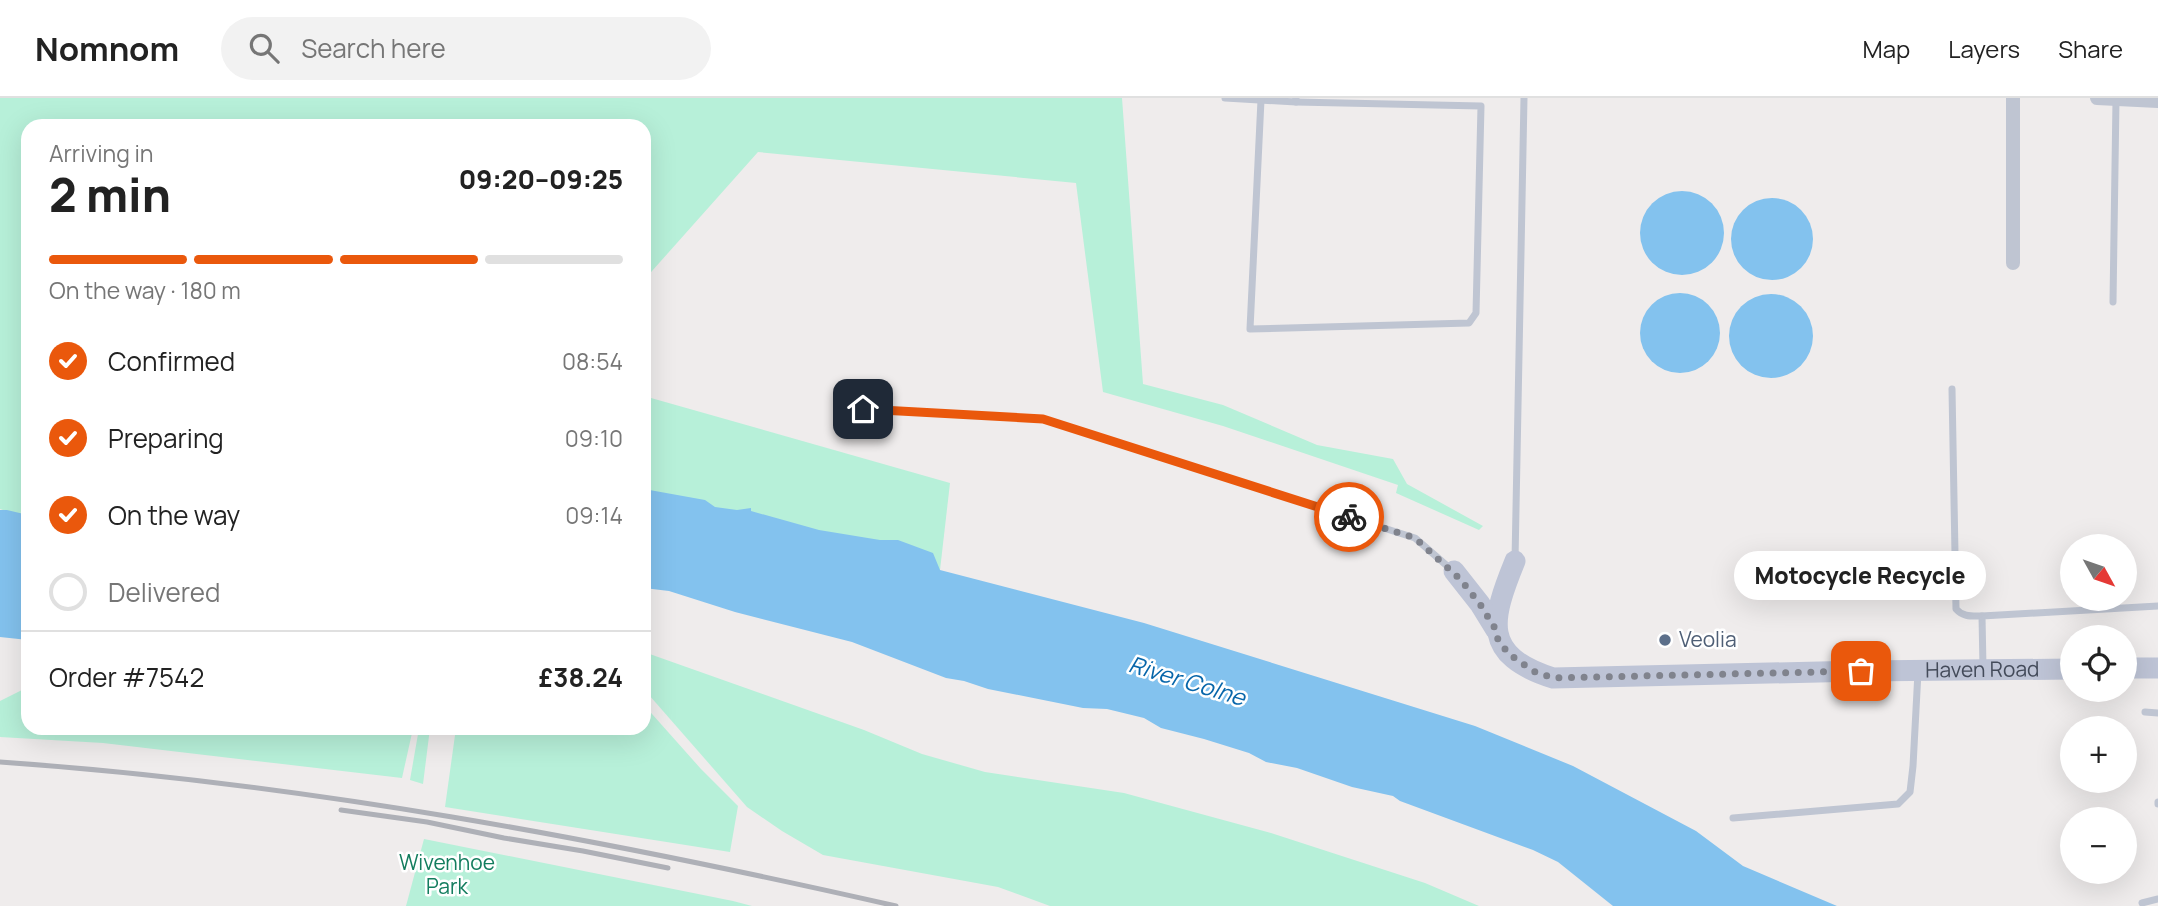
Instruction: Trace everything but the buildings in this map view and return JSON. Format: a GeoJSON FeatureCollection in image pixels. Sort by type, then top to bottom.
{"type":"FeatureCollection","features":[{"type":"Feature","properties":{"kind":"street"},"geometry":{"type":"LineString","coordinates":[[2013,98],[2013,263]]}},
{"type":"Feature","properties":{"kind":"street"},"geometry":{"type":"LineString","coordinates":[[2097,98],[2158,101]]}},
{"type":"Feature","properties":{"kind":"street"},"geometry":{"type":"LineString","coordinates":[[1496,630],[1498,608],[1515,561]]}},
{"type":"Feature","properties":{"kind":"street","name":"Haven Road"},"geometry":{"type":"LineString","coordinates":[[1454,571],[1480,604],[1496,630],[1498,640],[1509,654],[1533,671],[1553,678],[1752,672],[2060,669]]}},
{"type":"Feature","properties":{"kind":"street"},"geometry":{"type":"LineString","coordinates":[[2137,668],[2158,668]]}},
{"type":"Feature","properties":{"kind":"lane"},"geometry":{"type":"LineString","coordinates":[[1225,98],[1481,106],[1476,313],[1469,323],[1250,329],[1261,100]]}},
{"type":"Feature","properties":{"kind":"lane"},"geometry":{"type":"LineString","coordinates":[[1515,561],[1524,98]]}},
{"type":"Feature","properties":{"kind":"lane"},"geometry":{"type":"LineString","coordinates":[[2113,302],[2116,99]]}},
{"type":"Feature","properties":{"kind":"lane"},"geometry":{"type":"LineString","coordinates":[[1952,389],[1956,609],[1966,616],[1982,616],[2158,606]]}},
{"type":"Feature","properties":{"kind":"lane"},"geometry":{"type":"LineString","coordinates":[[863,409],[1043,419],[1415,538],[1454,571]]}},
{"type":"Feature","properties":{"kind":"lane"},"geometry":{"type":"LineString","coordinates":[[1982,616],[1984,671]]}},
{"type":"Feature","properties":{"kind":"lane"},"geometry":{"type":"LineString","coordinates":[[1733,818],[1898,804],[1910,792],[1918,671]]}},
{"type":"Feature","properties":{"kind":"lane"},"geometry":{"type":"LineString","coordinates":[[2145,712],[2158,713]]}},
{"type":"Feature","properties":{"kind":"lane"},"geometry":{"type":"LineString","coordinates":[[2142,903],[2158,899]]}},
{"type":"Feature","properties":{"kind":"green space"},"geometry":{"type":"Polygon","coordinates":[[[0,98],[1122,98],[1143,384],[1223,405],[1317,445],[1393,459],[1407,484],[1483,526],[1479,530],[1396,493],[1398,485],[1223,426],[1103,392],[1076,183],[758,152],[651,272],[651,119],[21,119],[21,528],[0,509],[0,98]]]}},
{"type":"Feature","properties":{"kind":"green space"},"geometry":{"type":"Polygon","coordinates":[[[651,398],[950,483],[940,570],[651,526],[651,398]]]}},
{"type":"Feature","properties":{"kind":"green space"},"geometry":{"type":"Polygon","coordinates":[[[651,654],[864,730],[922,754],[985,772],[1124,793],[1271,833],[1425,883],[1479,906],[1050,906],[998,887],[823,855],[747,807],[651,697],[651,654]]]}},
{"type":"Feature","properties":{"kind":"green space"},"geometry":{"type":"Polygon","coordinates":[[[21,690],[21,735],[412,735],[402,778],[103,743],[0,737],[0,701],[21,690]]]}},
{"type":"Feature","properties":{"kind":"green space"},"geometry":{"type":"Polygon","coordinates":[[[651,713],[738,806],[730,852],[445,807],[455,735],[651,735],[651,713]]]}},
{"type":"Feature","properties":{"kind":"green space"},"geometry":{"type":"Polygon","coordinates":[[[418,735],[429,735],[423,784],[410,780],[418,735]]]}},
{"type":"Feature","properties":{"kind":"green space","name":"Wivenhoe Park"},"geometry":{"type":"Polygon","coordinates":[[[424,839],[733,901],[752,906],[406,906],[424,839]]]}},
{"type":"Feature","properties":{"kind":"water"},"geometry":{"type":"Polygon","coordinates":[[[1682,191],[1698,194],[1712,203],[1721,217],[1724,233],[1721,249],[1712,263],[1698,272],[1682,275],[1666,272],[1652,263],[1643,249],[1640,233],[1643,217],[1652,203],[1666,194],[1682,191]]]}},
{"type":"Feature","properties":{"kind":"water"},"geometry":{"type":"Polygon","coordinates":[[[1764,198],[1780,198],[1795,205],[1806,216],[1813,231],[1810,255],[1801,268],[1780,280],[1764,280],[1749,273],[1738,262],[1731,247],[1731,231],[1738,216],[1749,205],[1764,198]]]}},
{"type":"Feature","properties":{"kind":"water"},"geometry":{"type":"Polygon","coordinates":[[[1672,293],[1688,293],[1709,304],[1720,325],[1720,341],[1709,362],[1688,373],[1672,373],[1658,367],[1646,355],[1640,341],[1640,325],[1646,311],[1658,299],[1672,293]]]}},
{"type":"Feature","properties":{"kind":"water"},"geometry":{"type":"Polygon","coordinates":[[[1771,294],[1787,297],[1801,306],[1810,320],[1813,336],[1810,352],[1801,366],[1787,375],[1771,378],[1755,375],[1741,366],[1732,352],[1729,336],[1732,320],[1741,306],[1755,297],[1771,294]]]}},
{"type":"Feature","properties":{"kind":"water","name":"River Colne"},"geometry":{"type":"Polygon","coordinates":[[[651,490],[705,500],[715,507],[737,510],[751,508],[751,511],[819,530],[880,540],[898,540],[933,553],[940,570],[1144,623],[1475,726],[1573,766],[1696,831],[1743,866],[1837,906],[1613,906],[1558,862],[1393,796],[1352,787],[1297,768],[1266,762],[1249,753],[1161,728],[1144,718],[988,689],[946,678],[852,642],[735,612],[669,591],[651,589],[651,490]]]}},
{"type":"Feature","properties":{"kind":"water"},"geometry":{"type":"Polygon","coordinates":[[[0,510],[21,513],[21,639],[0,637],[0,510]]]}},
{"type":"Feature","properties":{"kind":"railway"},"geometry":{"type":"LineString","coordinates":[[0,762],[226,784],[451,817],[674,858],[896,906]]}},
{"type":"Feature","properties":{"kind":"railway"},"geometry":{"type":"LineString","coordinates":[[341,810],[427,822],[668,868]]}},
{"type":"Feature","properties":{"kind":"way so far"},"geometry":{"type":"LineString","coordinates":[[1349,517],[1415,538],[1454,571],[1480,604],[1496,630],[1498,640],[1509,654],[1533,671],[1553,678],[1861,671]]}},
{"type":"Feature","properties":{"kind":"place","name":"Veolia"},"geometry":{"type":"Point","coordinates":[1665,640]}},
{"type":"Feature","properties":{"kind":"place","name":"Motocycle Recycle"},"geometry":{"type":"Point","coordinates":[1861,671]}},
{"type":"Feature","properties":{"kind":"route"},"geometry":{"type":"LineString","coordinates":[[863,409],[1043,419],[1349,517]]}}]}
